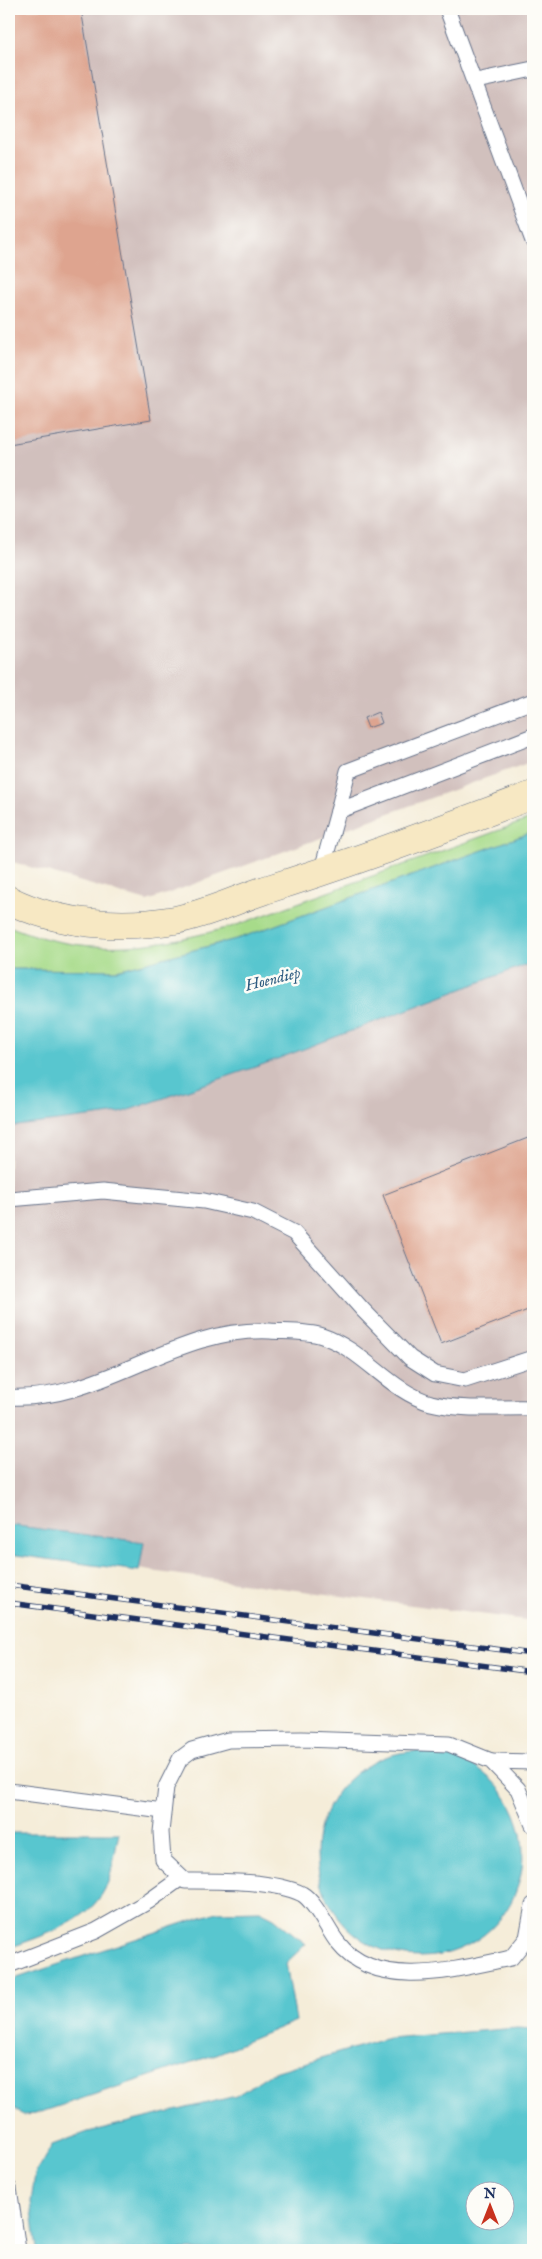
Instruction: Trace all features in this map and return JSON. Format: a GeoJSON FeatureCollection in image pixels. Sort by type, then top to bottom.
{"type":"FeatureCollection","features":[{"type":"Feature","properties":{"kind":"main road"},"geometry":{"type":"LineString","coordinates":[[9,900],[40,912],[71,920],[106,924],[141,924],[176,920],[210,911],[321,873],[533,796]]}},
{"type":"Feature","properties":{"kind":"lane"},"geometry":{"type":"LineString","coordinates":[[447,9],[476,81],[533,241]]}},
{"type":"Feature","properties":{"kind":"lane"},"geometry":{"type":"LineString","coordinates":[[476,81],[533,69]]}},
{"type":"Feature","properties":{"kind":"lane"},"geometry":{"type":"LineString","coordinates":[[321,873],[348,771],[533,701]]}},
{"type":"Feature","properties":{"kind":"lane"},"geometry":{"type":"LineString","coordinates":[[338,811],[533,736]]}},
{"type":"Feature","properties":{"kind":"lane"},"geometry":{"type":"LineString","coordinates":[[9,1199],[103,1191],[204,1201],[253,1212],[294,1232],[410,1358],[435,1374],[465,1380],[533,1358]]}},
{"type":"Feature","properties":{"kind":"lane"},"geometry":{"type":"LineString","coordinates":[[9,1397],[25,1398],[72,1390],[194,1341],[234,1332],[269,1331],[322,1336],[360,1356],[405,1392],[432,1403],[469,1407],[533,1408]]}},
{"type":"Feature","properties":{"kind":"lane"},"geometry":{"type":"LineString","coordinates":[[533,1762],[491,1761],[449,1744],[302,1738],[228,1740],[192,1750],[180,1758],[166,1787],[161,1832],[163,1860],[185,1881],[221,1880],[272,1886],[303,1895],[319,1914],[339,1945],[364,1964],[402,1973],[432,1974],[512,1958],[530,1941],[533,1905]]}},
{"type":"Feature","properties":{"kind":"lane"},"geometry":{"type":"LineString","coordinates":[[491,1761],[518,1789],[533,1825]]}},
{"type":"Feature","properties":{"kind":"lane"},"geometry":{"type":"LineString","coordinates":[[9,1791],[163,1811]]}},
{"type":"Feature","properties":{"kind":"lane"},"geometry":{"type":"LineString","coordinates":[[9,1965],[96,1931],[149,1901],[181,1878]]}},
{"type":"Feature","properties":{"kind":"lane"},"geometry":{"type":"LineString","coordinates":[[9,2188],[18,2250]]}},
{"type":"Feature","properties":{"kind":"shaded area"},"geometry":{"type":"Polygon","coordinates":[[[9,9],[533,9],[533,761],[147,901],[9,861],[9,9]]]}},
{"type":"Feature","properties":{"kind":"shaded area"},"geometry":{"type":"Polygon","coordinates":[[[533,954],[533,1621],[158,1572],[9,1549],[9,1101],[533,954]]]}},
{"type":"Feature","properties":{"kind":"green space"},"geometry":{"type":"Polygon","coordinates":[[[533,818],[533,832],[240,938],[117,970],[9,969],[9,926],[66,943],[94,946],[149,944],[176,940],[234,926],[533,818]]]}},
{"type":"Feature","properties":{"kind":"water","name":"Hoendiep"},"geometry":{"type":"Polygon","coordinates":[[[533,832],[533,962],[264,1064],[120,1113],[9,1127],[9,969],[117,970],[240,938],[533,832]]]}},
{"type":"Feature","properties":{"kind":"water"},"geometry":{"type":"Polygon","coordinates":[[[9,1525],[144,1542],[139,1571],[9,1554],[9,1525]]]}},
{"type":"Feature","properties":{"kind":"water"},"geometry":{"type":"Polygon","coordinates":[[[410,1751],[430,1751],[460,1758],[486,1774],[500,1788],[516,1814],[523,1844],[523,1864],[516,1894],[500,1920],[486,1934],[460,1950],[430,1957],[410,1957],[380,1950],[354,1934],[340,1920],[324,1894],[317,1864],[317,1844],[324,1814],[340,1788],[354,1774],[380,1758],[410,1751]]]}},
{"type":"Feature","properties":{"kind":"water"},"geometry":{"type":"Polygon","coordinates":[[[9,1833],[119,1833],[110,1876],[105,1889],[97,1901],[87,1911],[63,1927],[9,1948],[9,1833]]]}},
{"type":"Feature","properties":{"kind":"water"},"geometry":{"type":"Polygon","coordinates":[[[260,1911],[274,1918],[306,1944],[286,1963],[296,2021],[214,2055],[35,2114],[23,2115],[10,2105],[9,1985],[17,1978],[217,1912],[260,1911]]]}},
{"type":"Feature","properties":{"kind":"water"},"geometry":{"type":"Polygon","coordinates":[[[518,2028],[533,2029],[533,2250],[37,2250],[31,2202],[35,2174],[52,2145],[88,2132],[236,2096],[271,2073],[388,2038],[518,2028]]]}},
{"type":"Feature","properties":{"kind":"building"},"geometry":{"type":"Polygon","coordinates":[[[9,9],[81,9],[151,420],[9,444],[9,9]]]}},
{"type":"Feature","properties":{"kind":"building"},"geometry":{"type":"Polygon","coordinates":[[[378,712],[382,723],[368,728],[364,718],[378,712]]]}},
{"type":"Feature","properties":{"kind":"building"},"geometry":{"type":"Polygon","coordinates":[[[533,1136],[533,1308],[441,1344],[383,1195],[533,1136]]]}},
{"type":"Feature","properties":{"kind":"railway"},"geometry":{"type":"LineString","coordinates":[[9,1585],[533,1654]]}},
{"type":"Feature","properties":{"kind":"railway"},"geometry":{"type":"LineString","coordinates":[[9,1603],[533,1672]]}}]}
